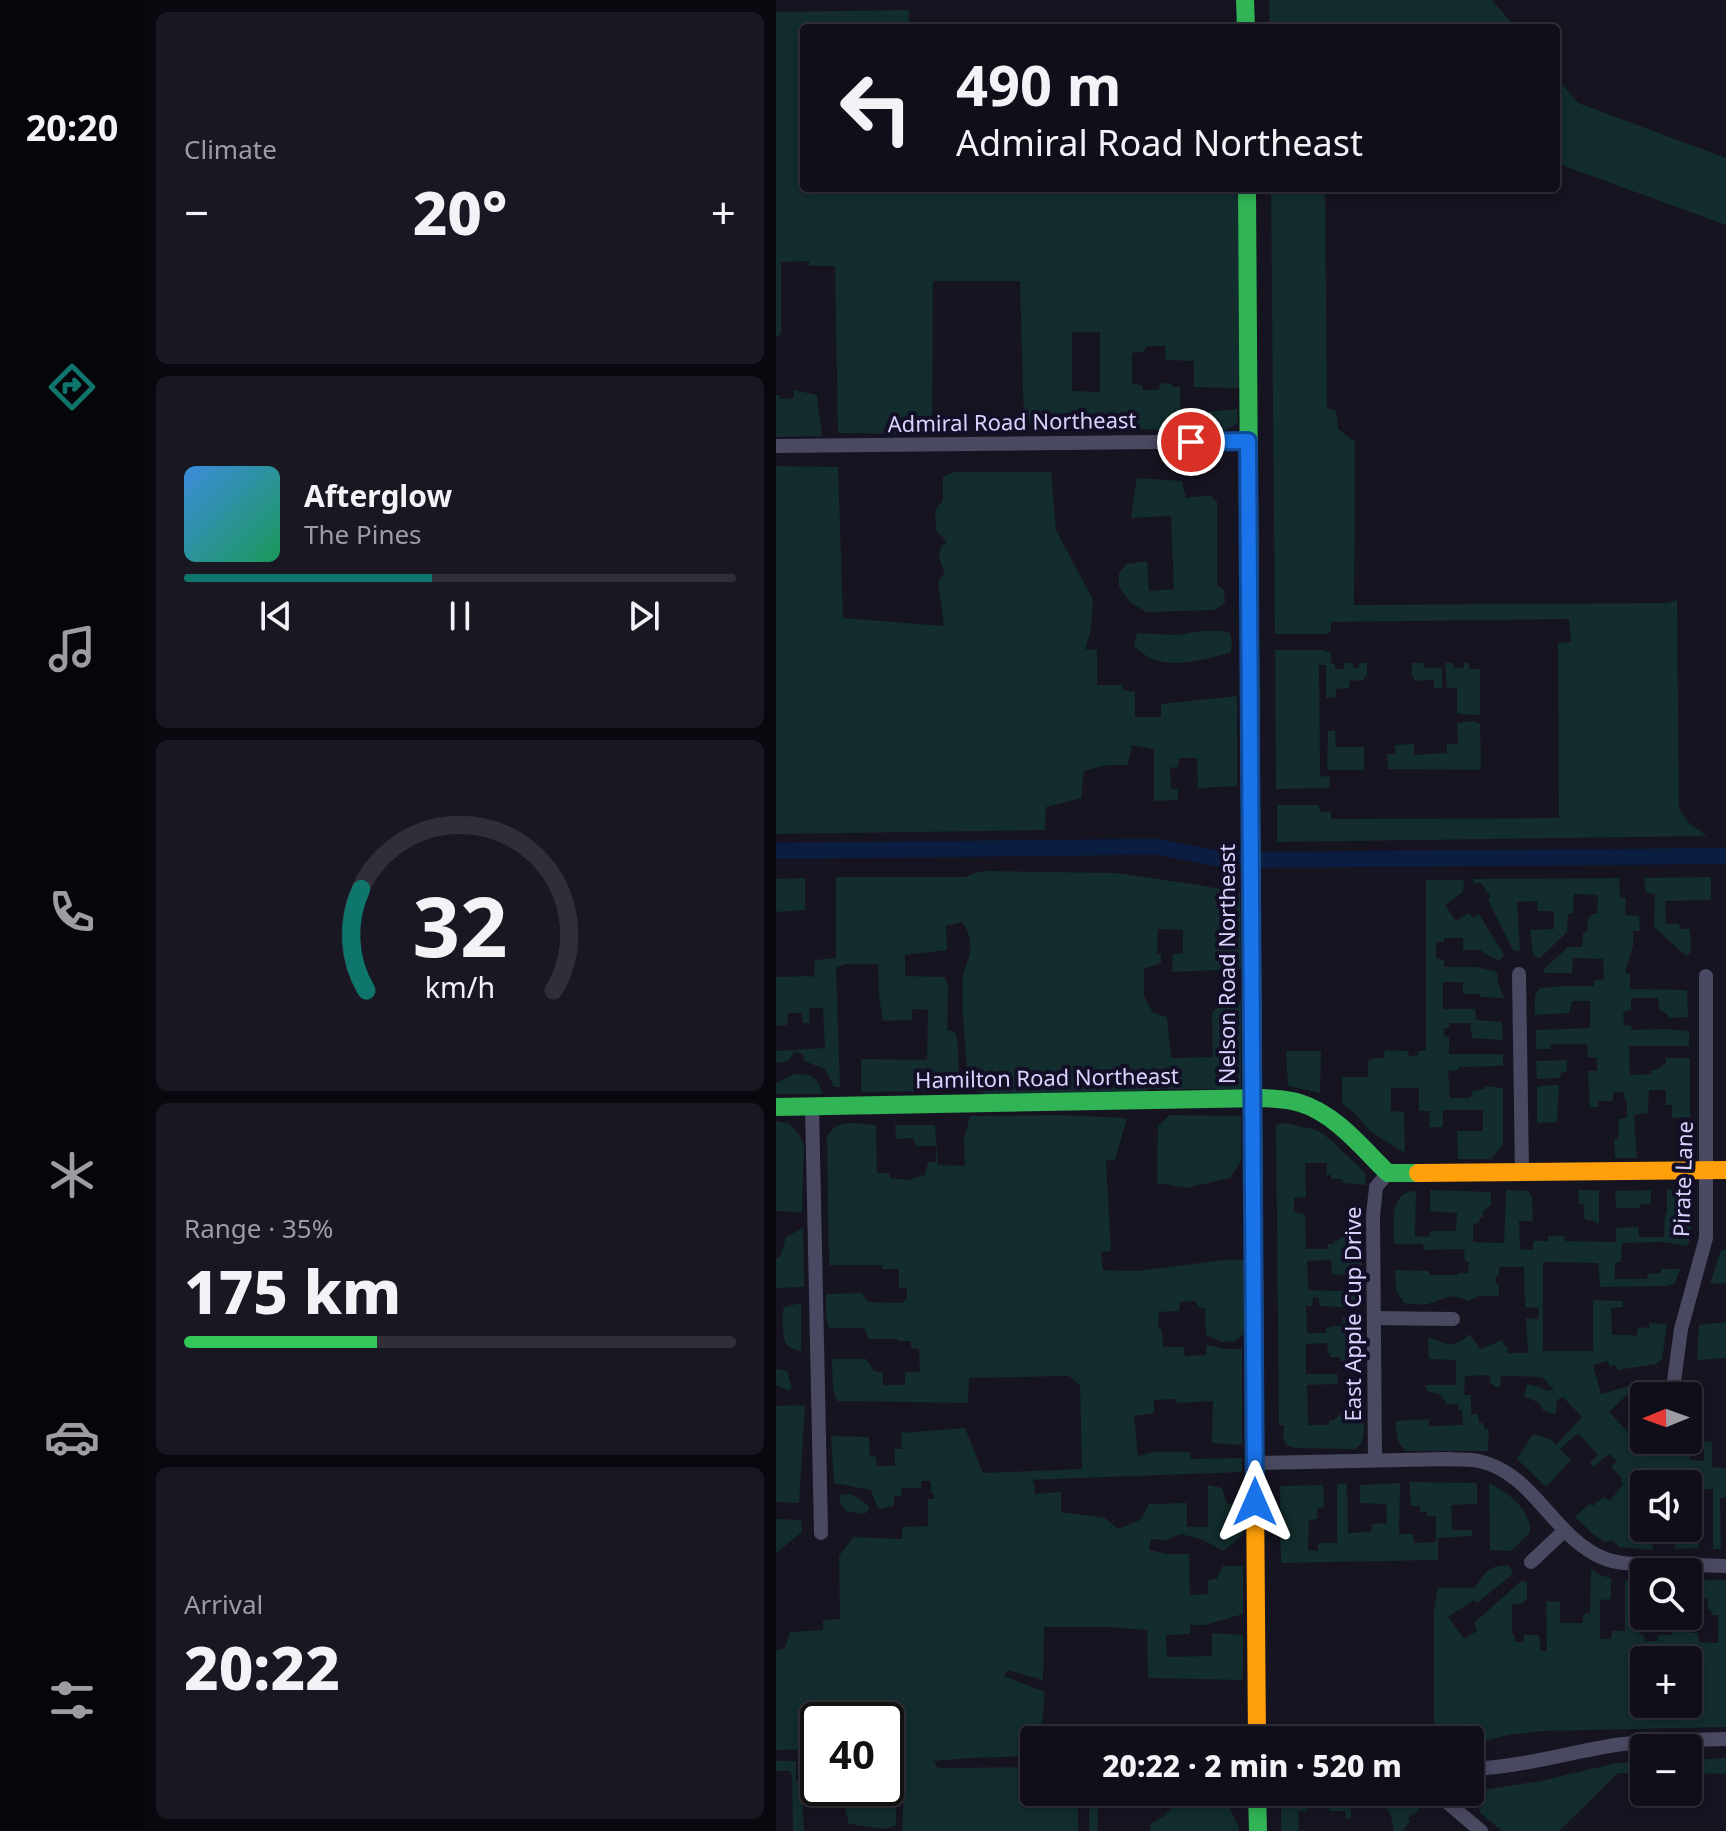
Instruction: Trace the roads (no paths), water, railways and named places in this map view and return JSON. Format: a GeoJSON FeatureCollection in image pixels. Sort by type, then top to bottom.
{"type":"FeatureCollection","features":[{"type":"Feature","properties":{"kind":"street"},"geometry":{"type":"LineString","coordinates":[[1245,0],[1246,24]]}},
{"type":"Feature","properties":{"kind":"street","name":"Nelson Road Northeast"},"geometry":{"type":"LineString","coordinates":[[1247,192],[1257,1726]]}},
{"type":"Feature","properties":{"kind":"street","name":"Admiral Road Northeast"},"geometry":{"type":"LineString","coordinates":[[776,446],[1248,441]]}},
{"type":"Feature","properties":{"kind":"street"},"geometry":{"type":"LineString","coordinates":[[1519,974],[1522,1173]]}},
{"type":"Feature","properties":{"kind":"street","name":"Pirate Lane"},"geometry":{"type":"LineString","coordinates":[[1674,1381],[1681,1329],[1706,1238],[1717,1170],[1706,976]]}},
{"type":"Feature","properties":{"kind":"street","name":"Hamilton Road Northeast"},"geometry":{"type":"LineString","coordinates":[[776,1107],[1252,1098],[1287,1100],[1311,1107],[1334,1122],[1388,1173]]}},
{"type":"Feature","properties":{"kind":"street"},"geometry":{"type":"LineString","coordinates":[[812,1106],[821,1533]]}},
{"type":"Feature","properties":{"kind":"street"},"geometry":{"type":"LineString","coordinates":[[1388,1173],[1717,1170]]}},
{"type":"Feature","properties":{"kind":"street","name":"East Apple Cup Drive"},"geometry":{"type":"LineString","coordinates":[[1375,1460],[1373,1216],[1376,1187],[1388,1173]]}},
{"type":"Feature","properties":{"kind":"street"},"geometry":{"type":"LineString","coordinates":[[1374,1318],[1453,1319]]}},
{"type":"Feature","properties":{"kind":"street"},"geometry":{"type":"LineString","coordinates":[[1255,1463],[1479,1461],[1503,1470],[1520,1482],[1564,1531],[1606,1560],[1629,1564],[1726,1566]]}},
{"type":"Feature","properties":{"kind":"street"},"geometry":{"type":"LineString","coordinates":[[1531,1562],[1564,1531]]}},
{"type":"Feature","properties":{"kind":"street"},"geometry":{"type":"LineString","coordinates":[[1484,1768],[1617,1745],[1726,1739]]}},
{"type":"Feature","properties":{"kind":"street"},"geometry":{"type":"LineString","coordinates":[[1257,1806],[1258,1831]]}},
{"type":"Feature","properties":{"kind":"street"},"geometry":{"type":"LineString","coordinates":[[1452,1806],[1481,1831]]}},
{"type":"Feature","properties":{"kind":"waterway"},"geometry":{"type":"LineString","coordinates":[[776,851],[1158,847],[1215,858],[1251,860],[1726,856]]}}]}
